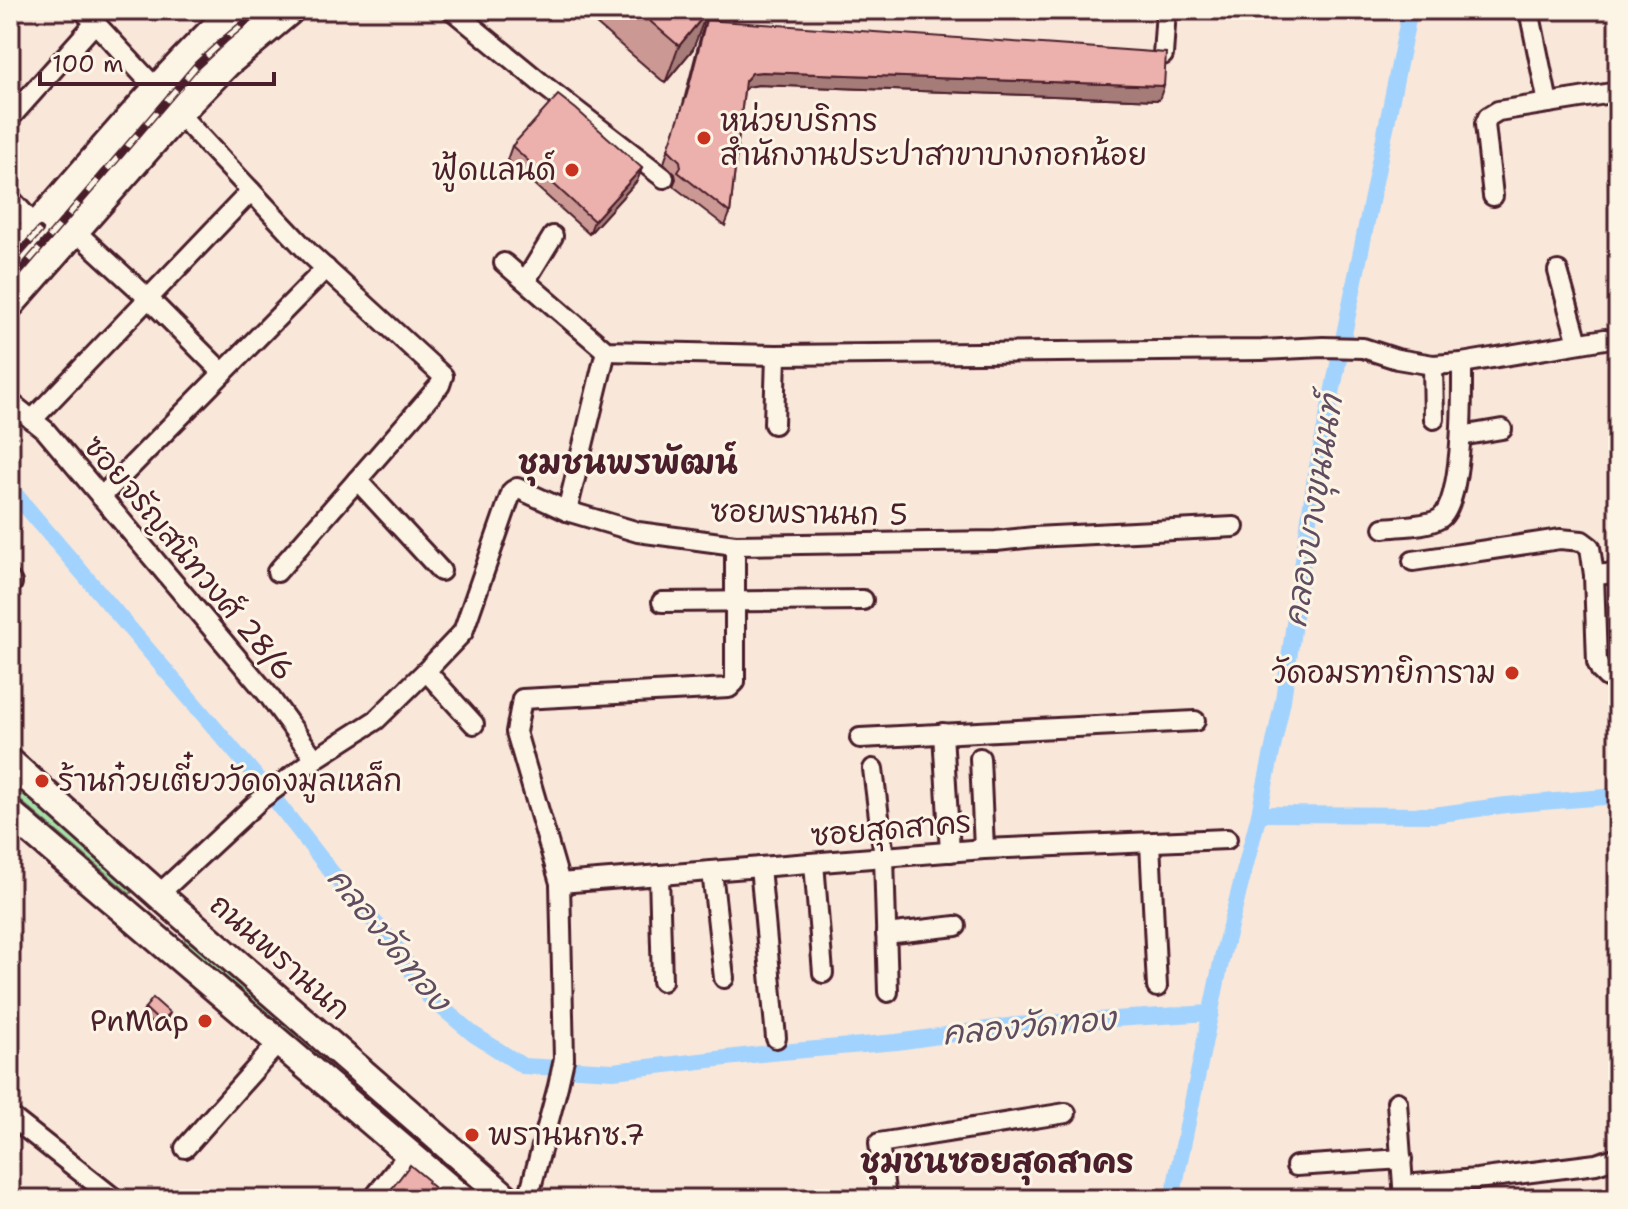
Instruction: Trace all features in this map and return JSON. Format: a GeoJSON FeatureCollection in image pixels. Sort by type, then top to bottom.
{"type":"FeatureCollection","features":[{"type":"Feature","properties":{"kind":"main road"},"geometry":{"type":"LineString","coordinates":[[10,243],[150,82],[223,10]]}},
{"type":"Feature","properties":{"kind":"main road"},"geometry":{"type":"LineString","coordinates":[[10,259],[134,117],[236,10]]}},
{"type":"Feature","properties":{"kind":"main road"},"geometry":{"type":"LineString","coordinates":[[10,287],[188,84],[269,10]]}},
{"type":"Feature","properties":{"kind":"main road"},"geometry":{"type":"LineString","coordinates":[[10,302],[177,112],[226,62],[288,10]]}},
{"type":"Feature","properties":{"kind":"main road","name":"ถนนพรานนก"},"geometry":{"type":"LineString","coordinates":[[10,762],[508,1199]]}},
{"type":"Feature","properties":{"kind":"main road"},"geometry":{"type":"LineString","coordinates":[[10,813],[462,1199]]}},
{"type":"Feature","properties":{"kind":"main road"},"geometry":{"type":"LineString","coordinates":[[400,1146],[407,1132],[407,1111]]}},
{"type":"Feature","properties":{"kind":"main road"},"geometry":{"type":"LineString","coordinates":[[437,1178],[425,1162],[426,1153],[436,1146],[452,1150]]}},
{"type":"Feature","properties":{"kind":"street"},"geometry":{"type":"LineString","coordinates":[[452,10],[664,178]]}},
{"type":"Feature","properties":{"kind":"street"},"geometry":{"type":"LineString","coordinates":[[1163,55],[1166,10]]}},
{"type":"Feature","properties":{"kind":"street"},"geometry":{"type":"LineString","coordinates":[[1529,10],[1548,103]]}},
{"type":"Feature","properties":{"kind":"street"},"geometry":{"type":"LineString","coordinates":[[10,118],[89,16],[150,82]]}},
{"type":"Feature","properties":{"kind":"street"},"geometry":{"type":"LineString","coordinates":[[1493,196],[1485,124],[1488,117],[1498,111],[1618,92]]}},
{"type":"Feature","properties":{"kind":"street"},"geometry":{"type":"LineString","coordinates":[[177,112],[326,268],[443,376],[440,385],[277,572]]}},
{"type":"Feature","properties":{"kind":"street"},"geometry":{"type":"LineString","coordinates":[[32,420],[251,191]]}},
{"type":"Feature","properties":{"kind":"street"},"geometry":{"type":"LineString","coordinates":[[10,198],[30,220]]}},
{"type":"Feature","properties":{"kind":"street"},"geometry":{"type":"LineString","coordinates":[[73,229],[223,373]]}},
{"type":"Feature","properties":{"kind":"street"},"geometry":{"type":"LineString","coordinates":[[526,280],[553,236]]}},
{"type":"Feature","properties":{"kind":"street"},"geometry":{"type":"LineString","coordinates":[[504,263],[606,351],[776,355],[1323,347],[1363,348],[1397,359],[1433,365],[1605,339]]}},
{"type":"Feature","properties":{"kind":"street"},"geometry":{"type":"LineString","coordinates":[[101,497],[326,268]]}},
{"type":"Feature","properties":{"kind":"street"},"geometry":{"type":"LineString","coordinates":[[1558,271],[1578,343]]}},
{"type":"Feature","properties":{"kind":"street"},"geometry":{"type":"LineString","coordinates":[[567,511],[606,351]]}},
{"type":"Feature","properties":{"kind":"street"},"geometry":{"type":"LineString","coordinates":[[774,424],[776,355]]}},
{"type":"Feature","properties":{"kind":"street"},"geometry":{"type":"LineString","coordinates":[[1384,528],[1438,520],[1445,514],[1451,501],[1461,436],[1462,363]]}},
{"type":"Feature","properties":{"kind":"street"},"geometry":{"type":"LineString","coordinates":[[1433,365],[1434,419]]}},
{"type":"Feature","properties":{"kind":"street","name":"ซอยจรัญสนิทวงศ์ 28/6"},"geometry":{"type":"LineString","coordinates":[[10,402],[45,430],[269,696],[315,759]]}},
{"type":"Feature","properties":{"kind":"street"},"geometry":{"type":"LineString","coordinates":[[1461,436],[1502,429]]}},
{"type":"Feature","properties":{"kind":"street"},"geometry":{"type":"LineString","coordinates":[[357,480],[441,571]]}},
{"type":"Feature","properties":{"kind":"street","name":"ซอยพรานนก 5"},"geometry":{"type":"LineString","coordinates":[[159,894],[261,799],[376,720],[463,632],[512,491],[517,488],[567,511],[638,532],[735,545],[996,541],[1234,527]]}},
{"type":"Feature","properties":{"kind":"street"},"geometry":{"type":"LineString","coordinates":[[1413,561],[1560,539],[1582,541],[1590,547],[1594,575],[1597,662],[1607,677],[1618,677]]}},
{"type":"Feature","properties":{"kind":"street"},"geometry":{"type":"LineString","coordinates":[[528,1199],[564,1059],[560,883],[516,732],[522,699],[729,688],[735,682],[735,552]]}},
{"type":"Feature","properties":{"kind":"street"},"geometry":{"type":"LineString","coordinates":[[1594,575],[1618,573]]}},
{"type":"Feature","properties":{"kind":"street"},"geometry":{"type":"LineString","coordinates":[[662,602],[863,600]]}},
{"type":"Feature","properties":{"kind":"street"},"geometry":{"type":"LineString","coordinates":[[426,671],[474,724]]}},
{"type":"Feature","properties":{"kind":"street"},"geometry":{"type":"LineString","coordinates":[[860,738],[1195,721]]}},
{"type":"Feature","properties":{"kind":"street"},"geometry":{"type":"LineString","coordinates":[[943,733],[950,852]]}},
{"type":"Feature","properties":{"kind":"street"},"geometry":{"type":"LineString","coordinates":[[980,758],[984,849]]}},
{"type":"Feature","properties":{"kind":"street"},"geometry":{"type":"LineString","coordinates":[[873,769],[884,857],[888,992]]}},
{"type":"Feature","properties":{"kind":"street","name":"ซอยสุดสาคร"},"geometry":{"type":"LineString","coordinates":[[560,883],[659,875],[680,880],[712,871],[984,849],[1227,839]]}},
{"type":"Feature","properties":{"kind":"street"},"geometry":{"type":"LineString","coordinates":[[1150,843],[1157,987]]}},
{"type":"Feature","properties":{"kind":"street"},"geometry":{"type":"LineString","coordinates":[[814,863],[823,973]]}},
{"type":"Feature","properties":{"kind":"street"},"geometry":{"type":"LineString","coordinates":[[760,867],[776,1038]]}},
{"type":"Feature","properties":{"kind":"street"},"geometry":{"type":"LineString","coordinates":[[712,871],[724,978]]}},
{"type":"Feature","properties":{"kind":"street"},"geometry":{"type":"LineString","coordinates":[[659,875],[662,981]]}},
{"type":"Feature","properties":{"kind":"street"},"geometry":{"type":"LineString","coordinates":[[886,934],[956,926]]}},
{"type":"Feature","properties":{"kind":"street"},"geometry":{"type":"LineString","coordinates":[[185,1148],[279,1042]]}},
{"type":"Feature","properties":{"kind":"street"},"geometry":{"type":"LineString","coordinates":[[1397,1102],[1404,1192],[1596,1164],[1618,1157]]}},
{"type":"Feature","properties":{"kind":"street"},"geometry":{"type":"LineString","coordinates":[[886,1199],[879,1143],[1066,1113]]}},
{"type":"Feature","properties":{"kind":"street"},"geometry":{"type":"LineString","coordinates":[[10,1116],[115,1199]]}},
{"type":"Feature","properties":{"kind":"street"},"geometry":{"type":"LineString","coordinates":[[373,1199],[400,1146]]}},
{"type":"Feature","properties":{"kind":"street"},"geometry":{"type":"LineString","coordinates":[[1296,1166],[1402,1159]]}},
{"type":"Feature","properties":{"kind":"green space"},"geometry":{"type":"Polygon","coordinates":[[[10,778],[133,885],[134,890],[130,894],[10,792],[10,778]]]}},
{"type":"Feature","properties":{"kind":"green space"},"geometry":{"type":"Polygon","coordinates":[[[187,936],[193,936],[400,1119],[398,1125],[392,1125],[184,941],[187,936]]]}},
{"type":"Feature","properties":{"kind":"building"},"geometry":{"type":"Polygon","coordinates":[[[637,10],[705,10],[707,12],[679,46],[637,10]]]}},
{"type":"Feature","properties":{"kind":"building","name":"หน่วยบริการ สำนักงานประปาสาขาบางกอกน้อย"},"geometry":{"type":"Polygon","coordinates":[[[706,20],[1166,53],[1164,86],[752,73],[745,81],[730,213],[678,172],[680,161],[668,149],[687,94],[706,20]]]}},
{"type":"Feature","properties":{"kind":"building","name":"ฟู้ดแลนด์"},"geometry":{"type":"Polygon","coordinates":[[[558,95],[642,168],[594,221],[512,146],[558,95]]]}},
{"type":"Feature","properties":{"kind":"building"},"geometry":{"type":"Polygon","coordinates":[[[153,998],[170,1013],[161,1023],[145,1008],[153,998]]]}},
{"type":"Feature","properties":{"kind":"building"},"geometry":{"type":"Polygon","coordinates":[[[410,1165],[439,1192],[434,1199],[379,1199],[386,1196],[410,1165]]]}},
{"type":"Feature","properties":{"kind":"waterway","name":"คลองบางขุนนนท์"},"geometry":{"type":"LineString","coordinates":[[1172,1199],[1223,953],[1259,814],[1283,700],[1315,477],[1410,10]]}},
{"type":"Feature","properties":{"kind":"waterway","name":"คลองวัดทอง"},"geometry":{"type":"LineString","coordinates":[[10,488],[265,787],[340,883],[393,943],[428,996],[473,1034],[523,1066],[613,1071],[897,1042],[1016,1025],[1211,1013]]}},
{"type":"Feature","properties":{"kind":"waterway","name":"คลองวัดทอง"},"geometry":{"type":"LineString","coordinates":[[1259,814],[1434,815],[1506,805],[1618,796]]}},
{"type":"Feature","properties":{"kind":"railway"},"geometry":{"type":"LineString","coordinates":[[10,283],[197,65],[260,10]]}},
{"type":"Feature","properties":{"kind":"railway"},"geometry":{"type":"LineString","coordinates":[[10,264],[40,230]]}},
{"type":"Feature","properties":{"kind":"place","name":"หน่วยบริการ สำนักงานประปาสาขาบางกอกน้อย"},"geometry":{"type":"Point","coordinates":[704,138]}},
{"type":"Feature","properties":{"kind":"place","name":"ฟู้ดแลนด์"},"geometry":{"type":"Point","coordinates":[572,170]}},
{"type":"Feature","properties":{"kind":"place","name":"วัดอมรทายิการาม"},"geometry":{"type":"Point","coordinates":[1512,673]}},
{"type":"Feature","properties":{"kind":"place","name":"ร้านก๋วยเตี๋ยววัดดงมูลเหล็ก"},"geometry":{"type":"Point","coordinates":[42,781]}},
{"type":"Feature","properties":{"kind":"place","name":"PnMap"},"geometry":{"type":"Point","coordinates":[205,1021]}},
{"type":"Feature","properties":{"kind":"place","name":"พรานนกซ.7"},"geometry":{"type":"Point","coordinates":[472,1135]}},
{"type":"Feature","properties":{"kind":"district","name":"ชุมชนพรพัฒน์"},"geometry":{"type":"Point","coordinates":[628,463]}},
{"type":"Feature","properties":{"kind":"district","name":"ชุมชนซอยสุดสาคร"},"geometry":{"type":"Point","coordinates":[997,1162]}}]}
